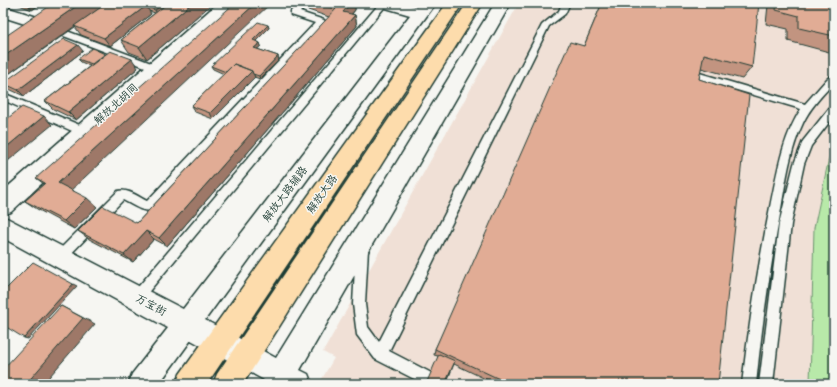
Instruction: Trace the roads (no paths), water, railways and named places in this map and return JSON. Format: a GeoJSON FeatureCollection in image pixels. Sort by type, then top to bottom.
{"type":"FeatureCollection","features":[{"type":"Feature","properties":{"kind":"main road","name":"解放大路"},"geometry":{"type":"LineString","coordinates":[[190,384],[455,3]]}},
{"type":"Feature","properties":{"kind":"main road"},"geometry":{"type":"LineString","coordinates":[[227,384],[476,3]]}},
{"type":"Feature","properties":{"kind":"street","name":"解放北胡同"},"geometry":{"type":"LineString","coordinates":[[3,205],[228,3]]}},
{"type":"Feature","properties":{"kind":"street"},"geometry":{"type":"LineString","coordinates":[[384,3],[424,8]]}},
{"type":"Feature","properties":{"kind":"street"},"geometry":{"type":"LineString","coordinates":[[285,381],[363,239],[503,3]]}},
{"type":"Feature","properties":{"kind":"street","name":"解放大路辅路"},"geometry":{"type":"LineString","coordinates":[[142,384],[424,8]]}},
{"type":"Feature","properties":{"kind":"street"},"geometry":{"type":"LineString","coordinates":[[3,10],[39,21]]}},
{"type":"Feature","properties":{"kind":"street"},"geometry":{"type":"LineString","coordinates":[[14,33],[39,21]]}},
{"type":"Feature","properties":{"kind":"street","name":"万宝街"},"geometry":{"type":"LineString","coordinates":[[3,226],[246,356],[285,381]]}},
{"type":"Feature","properties":{"kind":"lane"},"geometry":{"type":"LineString","coordinates":[[60,257],[122,194],[148,207],[321,22],[294,13],[304,3]]}},
{"type":"Feature","properties":{"kind":"lane"},"geometry":{"type":"LineString","coordinates":[[137,297],[384,3]]}},
{"type":"Feature","properties":{"kind":"lane"},"geometry":{"type":"LineString","coordinates":[[380,354],[546,25],[562,12],[566,3]]}},
{"type":"Feature","properties":{"kind":"lane"},"geometry":{"type":"LineString","coordinates":[[39,21],[67,38],[156,68]]}},
{"type":"Feature","properties":{"kind":"lane"},"geometry":{"type":"LineString","coordinates":[[696,75],[808,108]]}},
{"type":"Feature","properties":{"kind":"lane"},"geometry":{"type":"LineString","coordinates":[[749,384],[753,344],[773,219],[792,138],[803,114],[824,86],[834,77]]}},
{"type":"Feature","properties":{"kind":"lane"},"geometry":{"type":"LineString","coordinates":[[3,96],[84,132]]}},
{"type":"Feature","properties":{"kind":"lane"},"geometry":{"type":"LineString","coordinates":[[766,384],[785,224],[799,164],[807,144],[834,109]]}},
{"type":"Feature","properties":{"kind":"lane"},"geometry":{"type":"LineString","coordinates":[[363,239],[359,304],[362,330],[380,354],[438,384]]}}]}
